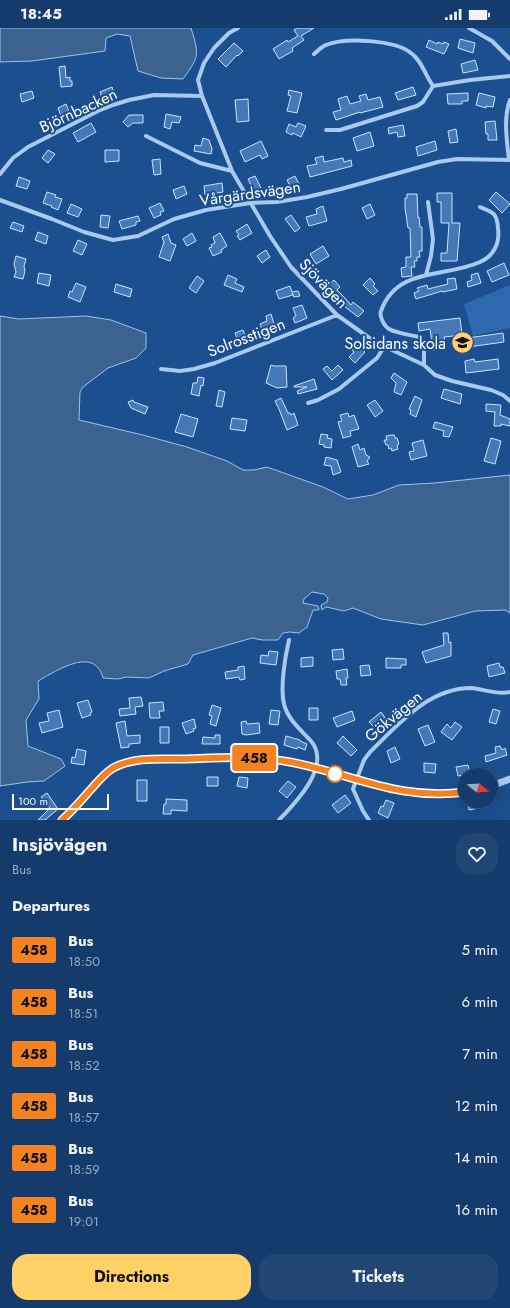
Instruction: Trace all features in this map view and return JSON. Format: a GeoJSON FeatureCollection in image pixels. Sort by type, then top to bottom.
{"type":"FeatureCollection","features":[{"type":"Feature","properties":{"kind":"street","name":"Sjövägen"},"geometry":{"type":"LineString","coordinates":[[238,28],[229,33],[214,48],[204,63],[198,80],[202,96],[232,170],[270,236],[291,267],[337,315],[375,342],[424,366],[435,375],[452,381],[491,390],[503,395],[510,401]]}},
{"type":"Feature","properties":{"kind":"street"},"geometry":{"type":"LineString","coordinates":[[469,28],[492,41],[510,59]]}},
{"type":"Feature","properties":{"kind":"street"},"geometry":{"type":"LineString","coordinates":[[314,54],[325,45],[337,42],[360,41],[397,45],[410,52],[418,59],[428,79],[434,86]]}},
{"type":"Feature","properties":{"kind":"street"},"geometry":{"type":"LineString","coordinates":[[326,130],[340,130],[417,106],[423,102],[434,86],[470,80],[510,76]]}},
{"type":"Feature","properties":{"kind":"street","name":"Björnbacken"},"geometry":{"type":"LineString","coordinates":[[0,172],[13,158],[28,147],[98,111],[113,105],[154,95],[202,96]]}},
{"type":"Feature","properties":{"kind":"street"},"geometry":{"type":"LineString","coordinates":[[509,160],[506,130],[507,108],[510,100]]}},
{"type":"Feature","properties":{"kind":"street"},"geometry":{"type":"LineString","coordinates":[[146,136],[200,163],[232,170]]}},
{"type":"Feature","properties":{"kind":"street","name":"Vårgärdsvägen"},"geometry":{"type":"LineString","coordinates":[[0,200],[84,232],[113,240],[138,236],[174,219],[206,210],[250,203],[277,202],[324,194],[438,162],[457,159],[509,160]]}},
{"type":"Feature","properties":{"kind":"street"},"geometry":{"type":"LineString","coordinates":[[426,275],[431,256],[433,239],[428,202]]}},
{"type":"Feature","properties":{"kind":"street"},"geometry":{"type":"LineString","coordinates":[[424,366],[424,346],[419,337],[389,329],[382,321],[380,313],[384,302],[393,291],[407,281],[480,262],[492,254],[498,243],[499,232],[496,218],[492,212],[480,207]]}},
{"type":"Feature","properties":{"kind":"street","name":"Solrosstigen"},"geometry":{"type":"LineString","coordinates":[[161,369],[180,371],[215,363],[337,315]]}},
{"type":"Feature","properties":{"kind":"street"},"geometry":{"type":"LineString","coordinates":[[308,403],[318,400],[339,388],[377,358],[384,347]]}},
{"type":"Feature","properties":{"kind":"street"},"geometry":{"type":"LineString","coordinates":[[279,820],[309,783],[316,768],[318,758],[315,747],[290,717],[284,704],[283,684],[285,655],[289,640]]}},
{"type":"Feature","properties":{"kind":"street","name":"Gökvägen"},"geometry":{"type":"LineString","coordinates":[[356,780],[364,760],[370,752],[420,706],[430,699],[452,691],[471,688],[495,693],[510,692]]}},
{"type":"Feature","properties":{"kind":"street"},"geometry":{"type":"LineString","coordinates":[[62,820],[108,771],[133,761],[193,758],[260,758],[291,762],[356,780],[408,792],[449,794],[458,793]]}},
{"type":"Feature","properties":{"kind":"street"},"geometry":{"type":"LineString","coordinates":[[498,783],[510,779]]}},
{"type":"Feature","properties":{"kind":"street"},"geometry":{"type":"LineString","coordinates":[[356,780],[353,789],[363,811],[369,820]]}},
{"type":"Feature","properties":{"kind":"shaded area"},"geometry":{"type":"Polygon","coordinates":[[[0,28],[191,28],[196,44],[196,55],[193,65],[183,79],[161,78],[138,71],[130,36],[117,34],[106,38],[105,51],[32,61],[0,62],[0,28]]]}},
{"type":"Feature","properties":{"kind":"shaded area"},"geometry":{"type":"Polygon","coordinates":[[[510,285],[510,328],[473,336],[464,304],[510,285]]]}},
{"type":"Feature","properties":{"kind":"shaded area"},"geometry":{"type":"Polygon","coordinates":[[[0,316],[19,319],[86,316],[111,320],[146,333],[146,348],[136,358],[108,368],[83,387],[80,392],[79,420],[187,447],[227,461],[243,470],[254,470],[267,467],[323,487],[348,499],[373,495],[399,485],[435,483],[510,475],[510,613],[505,610],[475,611],[423,625],[381,619],[353,608],[344,611],[326,607],[322,610],[321,605],[327,602],[328,598],[324,594],[312,592],[304,599],[303,603],[318,606],[319,610],[313,610],[307,627],[299,633],[283,633],[278,640],[262,640],[252,638],[193,655],[188,664],[164,671],[149,678],[103,678],[100,670],[93,664],[86,662],[68,665],[38,681],[39,699],[26,720],[28,746],[61,759],[65,766],[44,781],[0,786],[0,316]]]}},
{"type":"Feature","properties":{"kind":"building"},"geometry":{"type":"Polygon","coordinates":[[[297,28],[314,28],[301,36],[304,40],[292,48],[293,51],[279,59],[273,49],[287,40],[288,42],[298,36],[294,30],[297,28]]]}},
{"type":"Feature","properties":{"kind":"building"},"geometry":{"type":"Polygon","coordinates":[[[460,39],[475,43],[473,53],[458,48],[460,39]]]}},
{"type":"Feature","properties":{"kind":"building"},"geometry":{"type":"Polygon","coordinates":[[[429,40],[437,44],[438,42],[443,44],[444,42],[449,44],[444,54],[426,47],[429,40]]]}},
{"type":"Feature","properties":{"kind":"building"},"geometry":{"type":"Polygon","coordinates":[[[234,43],[243,51],[226,67],[218,59],[234,43]]]}},
{"type":"Feature","properties":{"kind":"building"},"geometry":{"type":"Polygon","coordinates":[[[475,60],[478,70],[463,73],[461,64],[475,60]]]}},
{"type":"Feature","properties":{"kind":"building"},"geometry":{"type":"Polygon","coordinates":[[[65,66],[66,78],[70,77],[72,86],[61,87],[59,67],[65,66]]]}},
{"type":"Feature","properties":{"kind":"building"},"geometry":{"type":"Polygon","coordinates":[[[112,87],[115,96],[103,100],[100,92],[112,87]]]}},
{"type":"Feature","properties":{"kind":"building"},"geometry":{"type":"Polygon","coordinates":[[[413,87],[416,95],[398,100],[395,93],[413,87]]]}},
{"type":"Feature","properties":{"kind":"building"},"geometry":{"type":"Polygon","coordinates":[[[289,90],[302,93],[297,113],[287,111],[291,96],[288,95],[289,90]]]}},
{"type":"Feature","properties":{"kind":"building"},"geometry":{"type":"Polygon","coordinates":[[[32,91],[34,98],[22,102],[20,94],[32,91]]]}},
{"type":"Feature","properties":{"kind":"building"},"geometry":{"type":"Polygon","coordinates":[[[468,93],[468,101],[462,101],[462,104],[448,104],[447,94],[468,93]]]}},
{"type":"Feature","properties":{"kind":"building"},"geometry":{"type":"Polygon","coordinates":[[[479,93],[495,97],[493,107],[486,106],[486,108],[476,105],[479,93]]]}},
{"type":"Feature","properties":{"kind":"building"},"geometry":{"type":"Polygon","coordinates":[[[366,94],[368,100],[380,97],[383,107],[360,112],[336,120],[333,112],[341,110],[338,99],[347,96],[350,104],[361,101],[359,96],[366,94]]]}},
{"type":"Feature","properties":{"kind":"building"},"geometry":{"type":"Polygon","coordinates":[[[248,99],[249,121],[237,122],[235,100],[248,99]]]}},
{"type":"Feature","properties":{"kind":"building"},"geometry":{"type":"Polygon","coordinates":[[[66,104],[71,116],[62,119],[58,108],[66,104]]]}},
{"type":"Feature","properties":{"kind":"building"},"geometry":{"type":"Polygon","coordinates":[[[166,114],[181,117],[179,123],[172,122],[170,129],[164,127],[166,114]]]}},
{"type":"Feature","properties":{"kind":"building"},"geometry":{"type":"Polygon","coordinates":[[[129,115],[143,115],[143,123],[133,123],[128,127],[123,122],[129,115]]]}},
{"type":"Feature","properties":{"kind":"building"},"geometry":{"type":"Polygon","coordinates":[[[495,121],[497,140],[488,140],[485,122],[495,121]]]}},
{"type":"Feature","properties":{"kind":"building"},"geometry":{"type":"Polygon","coordinates":[[[91,123],[96,132],[78,142],[73,133],[91,123]]]}},
{"type":"Feature","properties":{"kind":"building"},"geometry":{"type":"Polygon","coordinates":[[[298,123],[306,126],[301,137],[293,133],[292,135],[286,132],[289,124],[296,127],[298,123]]]}},
{"type":"Feature","properties":{"kind":"building"},"geometry":{"type":"Polygon","coordinates":[[[403,125],[405,136],[398,137],[397,132],[389,134],[388,128],[403,125]]]}},
{"type":"Feature","properties":{"kind":"building"},"geometry":{"type":"Polygon","coordinates":[[[456,129],[458,142],[450,143],[448,131],[456,129]]]}},
{"type":"Feature","properties":{"kind":"building"},"geometry":{"type":"Polygon","coordinates":[[[370,132],[374,146],[357,151],[353,138],[370,132]]]}},
{"type":"Feature","properties":{"kind":"building"},"geometry":{"type":"Polygon","coordinates":[[[203,138],[209,140],[212,149],[211,154],[194,151],[195,145],[201,146],[203,138]]]}},
{"type":"Feature","properties":{"kind":"building"},"geometry":{"type":"Polygon","coordinates":[[[261,141],[268,156],[262,159],[260,155],[245,162],[240,151],[261,141]]]}},
{"type":"Feature","properties":{"kind":"building"},"geometry":{"type":"Polygon","coordinates":[[[435,141],[437,150],[418,156],[416,147],[435,141]]]}},
{"type":"Feature","properties":{"kind":"building"},"geometry":{"type":"Polygon","coordinates":[[[48,150],[55,154],[48,163],[42,158],[48,150]]]}},
{"type":"Feature","properties":{"kind":"building"},"geometry":{"type":"Polygon","coordinates":[[[105,150],[119,150],[119,161],[105,162],[105,150]]]}},
{"type":"Feature","properties":{"kind":"building"},"geometry":{"type":"Polygon","coordinates":[[[323,156],[324,162],[343,158],[344,162],[351,160],[352,166],[310,177],[307,166],[317,164],[315,158],[323,156]]]}},
{"type":"Feature","properties":{"kind":"building"},"geometry":{"type":"Polygon","coordinates":[[[160,159],[161,174],[154,175],[152,160],[160,159]]]}},
{"type":"Feature","properties":{"kind":"building"},"geometry":{"type":"Polygon","coordinates":[[[255,176],[262,190],[255,194],[248,179],[255,176]]]}},
{"type":"Feature","properties":{"kind":"building"},"geometry":{"type":"Polygon","coordinates":[[[295,176],[301,188],[293,192],[287,180],[295,176]]]}},
{"type":"Feature","properties":{"kind":"building"},"geometry":{"type":"Polygon","coordinates":[[[19,177],[30,181],[27,189],[16,186],[19,177]]]}},
{"type":"Feature","properties":{"kind":"building"},"geometry":{"type":"Polygon","coordinates":[[[222,183],[223,192],[205,195],[204,186],[222,183]]]}},
{"type":"Feature","properties":{"kind":"building"},"geometry":{"type":"Polygon","coordinates":[[[184,186],[187,194],[176,199],[173,190],[184,186]]]}},
{"type":"Feature","properties":{"kind":"building"},"geometry":{"type":"Polygon","coordinates":[[[47,192],[62,199],[58,210],[43,203],[47,192]]]}},
{"type":"Feature","properties":{"kind":"building"},"geometry":{"type":"Polygon","coordinates":[[[496,192],[510,204],[502,213],[489,200],[496,192]]]}},
{"type":"Feature","properties":{"kind":"building"},"geometry":{"type":"Polygon","coordinates":[[[437,193],[452,193],[452,223],[460,223],[457,261],[441,261],[441,253],[447,253],[449,223],[441,223],[441,202],[437,202],[437,193]]]}},
{"type":"Feature","properties":{"kind":"building"},"geometry":{"type":"Polygon","coordinates":[[[407,194],[417,194],[418,218],[419,217],[420,227],[422,227],[422,251],[419,251],[420,257],[417,257],[417,261],[414,261],[415,267],[411,267],[412,276],[402,277],[401,268],[406,267],[406,257],[411,257],[410,228],[408,228],[405,208],[405,198],[407,198],[407,194]]]}},
{"type":"Feature","properties":{"kind":"building"},"geometry":{"type":"Polygon","coordinates":[[[160,203],[164,211],[160,212],[161,215],[154,218],[149,208],[160,203]]]}},
{"type":"Feature","properties":{"kind":"building"},"geometry":{"type":"Polygon","coordinates":[[[71,204],[82,209],[78,217],[67,213],[71,204]]]}},
{"type":"Feature","properties":{"kind":"building"},"geometry":{"type":"Polygon","coordinates":[[[370,204],[375,215],[367,219],[362,208],[370,204]]]}},
{"type":"Feature","properties":{"kind":"building"},"geometry":{"type":"Polygon","coordinates":[[[323,206],[327,221],[309,226],[306,217],[317,214],[316,209],[323,206]]]}},
{"type":"Feature","properties":{"kind":"building"},"geometry":{"type":"Polygon","coordinates":[[[101,215],[110,216],[108,228],[100,227],[101,215]]]}},
{"type":"Feature","properties":{"kind":"building"},"geometry":{"type":"Polygon","coordinates":[[[291,215],[300,228],[295,232],[285,219],[291,215]]]}},
{"type":"Feature","properties":{"kind":"building"},"geometry":{"type":"Polygon","coordinates":[[[138,216],[140,221],[136,222],[136,225],[122,229],[119,221],[138,216]]]}},
{"type":"Feature","properties":{"kind":"building"},"geometry":{"type":"Polygon","coordinates":[[[13,222],[24,226],[22,232],[10,228],[13,222]]]}},
{"type":"Feature","properties":{"kind":"building"},"geometry":{"type":"Polygon","coordinates":[[[247,224],[252,233],[240,240],[236,231],[247,224]]]}},
{"type":"Feature","properties":{"kind":"building"},"geometry":{"type":"Polygon","coordinates":[[[38,232],[48,236],[46,244],[35,240],[38,232]]]}},
{"type":"Feature","properties":{"kind":"building"},"geometry":{"type":"Polygon","coordinates":[[[192,233],[196,241],[187,246],[183,239],[192,233]]]}},
{"type":"Feature","properties":{"kind":"building"},"geometry":{"type":"Polygon","coordinates":[[[220,233],[227,246],[221,250],[222,252],[213,256],[209,248],[215,243],[213,237],[220,233]]]}},
{"type":"Feature","properties":{"kind":"building"},"geometry":{"type":"Polygon","coordinates":[[[168,234],[171,243],[176,245],[170,261],[159,257],[164,242],[162,237],[168,234]]]}},
{"type":"Feature","properties":{"kind":"building"},"geometry":{"type":"Polygon","coordinates":[[[78,240],[87,244],[82,255],[73,251],[78,240]]]}},
{"type":"Feature","properties":{"kind":"building"},"geometry":{"type":"Polygon","coordinates":[[[323,246],[329,256],[316,264],[310,254],[323,246]]]}},
{"type":"Feature","properties":{"kind":"building"},"geometry":{"type":"Polygon","coordinates":[[[266,250],[270,257],[262,263],[257,256],[266,250]]]}},
{"type":"Feature","properties":{"kind":"building"},"geometry":{"type":"Polygon","coordinates":[[[16,256],[26,259],[23,279],[14,277],[16,272],[14,264],[16,256]]]}},
{"type":"Feature","properties":{"kind":"building"},"geometry":{"type":"Polygon","coordinates":[[[504,263],[509,275],[492,282],[487,271],[504,263]]]}},
{"type":"Feature","properties":{"kind":"building"},"geometry":{"type":"Polygon","coordinates":[[[39,273],[51,275],[49,286],[37,283],[39,273]]]}},
{"type":"Feature","properties":{"kind":"building"},"geometry":{"type":"Polygon","coordinates":[[[478,273],[481,283],[468,287],[467,282],[472,280],[471,275],[478,273]]]}},
{"type":"Feature","properties":{"kind":"building"},"geometry":{"type":"Polygon","coordinates":[[[228,275],[237,279],[235,283],[244,287],[242,292],[224,285],[228,275]]]}},
{"type":"Feature","properties":{"kind":"building"},"geometry":{"type":"Polygon","coordinates":[[[197,276],[204,281],[196,293],[189,288],[197,276]]]}},
{"type":"Feature","properties":{"kind":"building"},"geometry":{"type":"Polygon","coordinates":[[[370,278],[375,284],[373,286],[378,291],[373,295],[363,285],[370,278]]]}},
{"type":"Feature","properties":{"kind":"building"},"geometry":{"type":"Polygon","coordinates":[[[455,278],[457,289],[442,291],[416,299],[414,293],[419,291],[417,288],[427,285],[428,289],[448,284],[447,279],[455,278]]]}},
{"type":"Feature","properties":{"kind":"building"},"geometry":{"type":"Polygon","coordinates":[[[334,280],[340,287],[337,290],[351,305],[353,302],[364,311],[358,317],[335,299],[326,287],[334,280]]]}},
{"type":"Feature","properties":{"kind":"building"},"geometry":{"type":"Polygon","coordinates":[[[76,283],[86,287],[80,302],[68,297],[70,291],[72,292],[76,283]]]}},
{"type":"Feature","properties":{"kind":"building"},"geometry":{"type":"Polygon","coordinates":[[[116,284],[132,289],[130,297],[114,292],[116,284]]]}},
{"type":"Feature","properties":{"kind":"building"},"geometry":{"type":"Polygon","coordinates":[[[290,286],[292,292],[298,291],[300,296],[294,297],[293,295],[279,299],[276,291],[290,286]]]}},
{"type":"Feature","properties":{"kind":"building"},"geometry":{"type":"Polygon","coordinates":[[[302,305],[307,318],[295,323],[293,318],[296,316],[293,308],[302,305]]]}},
{"type":"Feature","properties":{"kind":"building"},"geometry":{"type":"Polygon","coordinates":[[[271,314],[275,327],[263,332],[260,324],[267,321],[266,316],[271,314]]]}},
{"type":"Feature","properties":{"kind":"building"},"geometry":{"type":"Polygon","coordinates":[[[460,318],[462,335],[444,337],[446,348],[433,350],[430,329],[419,331],[418,323],[460,318]]]}},
{"type":"Feature","properties":{"kind":"building"},"geometry":{"type":"Polygon","coordinates":[[[243,330],[247,341],[239,344],[235,333],[243,330]]]}},
{"type":"Feature","properties":{"kind":"building"},"geometry":{"type":"Polygon","coordinates":[[[503,333],[504,342],[461,348],[460,339],[503,333]]]}},
{"type":"Feature","properties":{"kind":"building"},"geometry":{"type":"Polygon","coordinates":[[[358,345],[365,352],[355,363],[349,357],[354,352],[352,350],[358,345]]]}},
{"type":"Feature","properties":{"kind":"building"},"geometry":{"type":"Polygon","coordinates":[[[474,359],[475,362],[498,359],[499,369],[466,373],[465,361],[474,359]]]}},
{"type":"Feature","properties":{"kind":"building"},"geometry":{"type":"Polygon","coordinates":[[[271,365],[286,366],[287,387],[277,388],[266,383],[271,365]]]}},
{"type":"Feature","properties":{"kind":"building"},"geometry":{"type":"Polygon","coordinates":[[[338,365],[343,370],[332,380],[323,369],[327,366],[332,371],[338,365]]]}},
{"type":"Feature","properties":{"kind":"building"},"geometry":{"type":"Polygon","coordinates":[[[394,373],[407,382],[401,395],[394,392],[396,383],[391,378],[394,373]]]}},
{"type":"Feature","properties":{"kind":"building"},"geometry":{"type":"Polygon","coordinates":[[[198,377],[204,378],[199,396],[191,394],[193,383],[197,383],[198,377]]]}},
{"type":"Feature","properties":{"kind":"building"},"geometry":{"type":"Polygon","coordinates":[[[314,379],[317,389],[298,394],[297,391],[307,387],[294,386],[314,379]]]}},
{"type":"Feature","properties":{"kind":"building"},"geometry":{"type":"Polygon","coordinates":[[[444,389],[462,394],[460,404],[441,398],[444,389]]]}},
{"type":"Feature","properties":{"kind":"building"},"geometry":{"type":"Polygon","coordinates":[[[219,390],[225,392],[222,407],[216,406],[219,390]]]}},
{"type":"Feature","properties":{"kind":"building"},"geometry":{"type":"Polygon","coordinates":[[[415,396],[422,400],[416,417],[410,414],[411,410],[409,409],[415,396]]]}},
{"type":"Feature","properties":{"kind":"building"},"geometry":{"type":"Polygon","coordinates":[[[281,398],[288,413],[291,415],[294,413],[298,425],[287,430],[275,401],[281,398]]]}},
{"type":"Feature","properties":{"kind":"building"},"geometry":{"type":"Polygon","coordinates":[[[133,400],[134,402],[148,407],[145,414],[131,408],[128,402],[133,400]]]}},
{"type":"Feature","properties":{"kind":"building"},"geometry":{"type":"Polygon","coordinates":[[[375,400],[383,411],[375,417],[367,405],[375,400]]]}},
{"type":"Feature","properties":{"kind":"building"},"geometry":{"type":"Polygon","coordinates":[[[486,404],[501,405],[500,415],[510,419],[510,426],[501,424],[501,426],[494,426],[495,412],[486,411],[486,404]]]}},
{"type":"Feature","properties":{"kind":"building"},"geometry":{"type":"Polygon","coordinates":[[[348,413],[349,417],[354,415],[359,429],[350,431],[351,436],[343,438],[338,422],[342,421],[340,415],[348,413]]]}},
{"type":"Feature","properties":{"kind":"building"},"geometry":{"type":"Polygon","coordinates":[[[181,414],[198,419],[193,437],[175,432],[181,414]]]}},
{"type":"Feature","properties":{"kind":"building"},"geometry":{"type":"Polygon","coordinates":[[[232,418],[247,420],[245,431],[230,429],[232,418]]]}},
{"type":"Feature","properties":{"kind":"building"},"geometry":{"type":"Polygon","coordinates":[[[435,422],[453,427],[449,437],[443,436],[444,431],[433,428],[435,422]]]}},
{"type":"Feature","properties":{"kind":"building"},"geometry":{"type":"Polygon","coordinates":[[[321,434],[328,435],[327,438],[332,439],[331,448],[324,447],[324,445],[319,444],[321,434]]]}},
{"type":"Feature","properties":{"kind":"building"},"geometry":{"type":"Polygon","coordinates":[[[394,435],[399,444],[397,445],[398,449],[392,451],[391,448],[389,449],[388,445],[386,445],[384,440],[387,440],[386,436],[394,435]]]}},
{"type":"Feature","properties":{"kind":"building"},"geometry":{"type":"Polygon","coordinates":[[[491,438],[501,441],[495,464],[484,461],[491,438]]]}},
{"type":"Feature","properties":{"kind":"building"},"geometry":{"type":"Polygon","coordinates":[[[423,440],[427,456],[411,460],[409,452],[414,451],[412,443],[423,440]]]}},
{"type":"Feature","properties":{"kind":"building"},"geometry":{"type":"Polygon","coordinates":[[[358,444],[360,450],[364,448],[366,455],[370,457],[367,461],[369,464],[358,467],[352,447],[358,444]]]}},
{"type":"Feature","properties":{"kind":"building"},"geometry":{"type":"Polygon","coordinates":[[[326,457],[337,460],[341,472],[333,475],[331,466],[324,465],[326,457]]]}},
{"type":"Feature","properties":{"kind":"building"},"geometry":{"type":"Polygon","coordinates":[[[443,633],[448,633],[449,643],[451,642],[451,656],[426,663],[422,652],[444,645],[443,633]]]}},
{"type":"Feature","properties":{"kind":"building"},"geometry":{"type":"Polygon","coordinates":[[[343,649],[344,659],[333,660],[332,650],[343,649]]]}},
{"type":"Feature","properties":{"kind":"building"},"geometry":{"type":"Polygon","coordinates":[[[269,651],[278,652],[276,665],[260,663],[261,655],[268,656],[269,651]]]}},
{"type":"Feature","properties":{"kind":"building"},"geometry":{"type":"Polygon","coordinates":[[[313,657],[313,666],[301,667],[301,658],[313,657]]]}},
{"type":"Feature","properties":{"kind":"building"},"geometry":{"type":"Polygon","coordinates":[[[386,658],[406,659],[406,665],[401,665],[401,668],[386,668],[386,658]]]}},
{"type":"Feature","properties":{"kind":"building"},"geometry":{"type":"Polygon","coordinates":[[[499,663],[500,667],[503,667],[505,673],[489,677],[487,666],[499,663]]]}},
{"type":"Feature","properties":{"kind":"building"},"geometry":{"type":"Polygon","coordinates":[[[369,665],[371,675],[361,676],[360,666],[369,665]]]}},
{"type":"Feature","properties":{"kind":"building"},"geometry":{"type":"Polygon","coordinates":[[[244,666],[245,679],[240,680],[239,677],[226,679],[225,672],[238,670],[238,667],[244,666]]]}},
{"type":"Feature","properties":{"kind":"building"},"geometry":{"type":"Polygon","coordinates":[[[347,669],[347,685],[341,685],[340,679],[337,679],[336,671],[347,669]]]}},
{"type":"Feature","properties":{"kind":"building"},"geometry":{"type":"Polygon","coordinates":[[[141,697],[143,706],[135,707],[136,714],[120,716],[119,709],[130,708],[129,698],[141,697]]]}},
{"type":"Feature","properties":{"kind":"building"},"geometry":{"type":"Polygon","coordinates":[[[88,700],[92,712],[90,713],[91,715],[82,718],[77,703],[88,700]]]}},
{"type":"Feature","properties":{"kind":"building"},"geometry":{"type":"Polygon","coordinates":[[[163,702],[164,711],[159,711],[160,718],[150,718],[149,703],[163,702]]]}},
{"type":"Feature","properties":{"kind":"building"},"geometry":{"type":"Polygon","coordinates":[[[212,705],[221,708],[216,726],[210,724],[212,716],[209,715],[212,705]]]}},
{"type":"Feature","properties":{"kind":"building"},"geometry":{"type":"Polygon","coordinates":[[[309,708],[318,708],[318,720],[309,720],[309,708]]]}},
{"type":"Feature","properties":{"kind":"building"},"geometry":{"type":"Polygon","coordinates":[[[493,709],[500,711],[496,724],[489,722],[493,709]]]}},
{"type":"Feature","properties":{"kind":"building"},"geometry":{"type":"Polygon","coordinates":[[[59,710],[63,727],[42,733],[39,723],[49,721],[47,713],[59,710]]]}},
{"type":"Feature","properties":{"kind":"building"},"geometry":{"type":"Polygon","coordinates":[[[271,710],[280,711],[278,725],[269,724],[271,710]]]}},
{"type":"Feature","properties":{"kind":"building"},"geometry":{"type":"Polygon","coordinates":[[[352,711],[355,720],[337,727],[333,718],[352,711]]]}},
{"type":"Feature","properties":{"kind":"building"},"geometry":{"type":"Polygon","coordinates":[[[381,712],[386,719],[375,728],[369,722],[381,712]]]}},
{"type":"Feature","properties":{"kind":"building"},"geometry":{"type":"Polygon","coordinates":[[[194,719],[196,728],[193,729],[194,731],[186,734],[182,723],[194,719]]]}},
{"type":"Feature","properties":{"kind":"building"},"geometry":{"type":"Polygon","coordinates":[[[125,721],[127,736],[140,735],[140,743],[129,744],[129,747],[121,748],[116,723],[125,721]]]}},
{"type":"Feature","properties":{"kind":"building"},"geometry":{"type":"Polygon","coordinates":[[[246,721],[247,724],[259,723],[260,733],[246,735],[242,734],[241,722],[246,721]]]}},
{"type":"Feature","properties":{"kind":"building"},"geometry":{"type":"Polygon","coordinates":[[[455,722],[462,727],[452,740],[441,732],[447,724],[451,728],[455,722]]]}},
{"type":"Feature","properties":{"kind":"building"},"geometry":{"type":"Polygon","coordinates":[[[428,725],[435,742],[425,746],[418,729],[428,725]]]}},
{"type":"Feature","properties":{"kind":"building"},"geometry":{"type":"Polygon","coordinates":[[[160,727],[169,727],[169,743],[160,743],[160,727]]]}},
{"type":"Feature","properties":{"kind":"building"},"geometry":{"type":"Polygon","coordinates":[[[215,735],[220,735],[220,744],[202,744],[203,737],[215,738],[215,735]]]}},
{"type":"Feature","properties":{"kind":"building"},"geometry":{"type":"Polygon","coordinates":[[[286,736],[300,740],[307,744],[305,750],[298,747],[297,749],[284,745],[286,736]]]}},
{"type":"Feature","properties":{"kind":"building"},"geometry":{"type":"Polygon","coordinates":[[[343,736],[357,750],[351,756],[337,743],[343,736]]]}},
{"type":"Feature","properties":{"kind":"building"},"geometry":{"type":"Polygon","coordinates":[[[500,746],[502,750],[505,748],[507,755],[486,762],[485,756],[496,753],[495,747],[500,746]]]}},
{"type":"Feature","properties":{"kind":"building"},"geometry":{"type":"Polygon","coordinates":[[[395,747],[400,759],[391,763],[387,751],[395,747]]]}},
{"type":"Feature","properties":{"kind":"building"},"geometry":{"type":"Polygon","coordinates":[[[77,749],[86,751],[84,765],[71,763],[72,757],[75,758],[77,749]]]}},
{"type":"Feature","properties":{"kind":"building"},"geometry":{"type":"Polygon","coordinates":[[[424,763],[436,764],[435,773],[424,772],[424,763]]]}},
{"type":"Feature","properties":{"kind":"building"},"geometry":{"type":"Polygon","coordinates":[[[468,765],[469,768],[458,768],[458,776],[456,767],[468,765]]]}},
{"type":"Feature","properties":{"kind":"building"},"geometry":{"type":"Polygon","coordinates":[[[207,777],[218,777],[218,786],[207,786],[207,777]]]}},
{"type":"Feature","properties":{"kind":"building"},"geometry":{"type":"Polygon","coordinates":[[[239,777],[248,778],[247,788],[237,786],[239,777]]]}},
{"type":"Feature","properties":{"kind":"building"},"geometry":{"type":"Polygon","coordinates":[[[137,780],[147,780],[147,801],[137,801],[137,780]]]}},
{"type":"Feature","properties":{"kind":"building"},"geometry":{"type":"Polygon","coordinates":[[[288,781],[296,787],[287,798],[279,791],[288,781]]]}},
{"type":"Feature","properties":{"kind":"building"},"geometry":{"type":"Polygon","coordinates":[[[47,793],[58,809],[45,820],[38,820],[50,808],[41,797],[47,793]]]}},
{"type":"Feature","properties":{"kind":"building"},"geometry":{"type":"Polygon","coordinates":[[[345,795],[351,803],[338,813],[332,805],[345,795]]]}},
{"type":"Feature","properties":{"kind":"building"},"geometry":{"type":"Polygon","coordinates":[[[166,799],[187,800],[187,811],[171,810],[171,814],[163,814],[166,799]]]}},
{"type":"Feature","properties":{"kind":"building"},"geometry":{"type":"Polygon","coordinates":[[[386,800],[394,803],[388,818],[378,813],[386,800]]]}},
{"type":"Feature","properties":{"kind":"bus line","name":"458"},"geometry":{"type":"LineString","coordinates":[[62,820],[108,771],[118,766],[140,760],[270,758],[316,768],[374,785],[408,792],[422,794],[458,793]]}},
{"type":"Feature","properties":{"kind":"place","name":"Solsidans skola"},"geometry":{"type":"Point","coordinates":[462,343]}}]}
